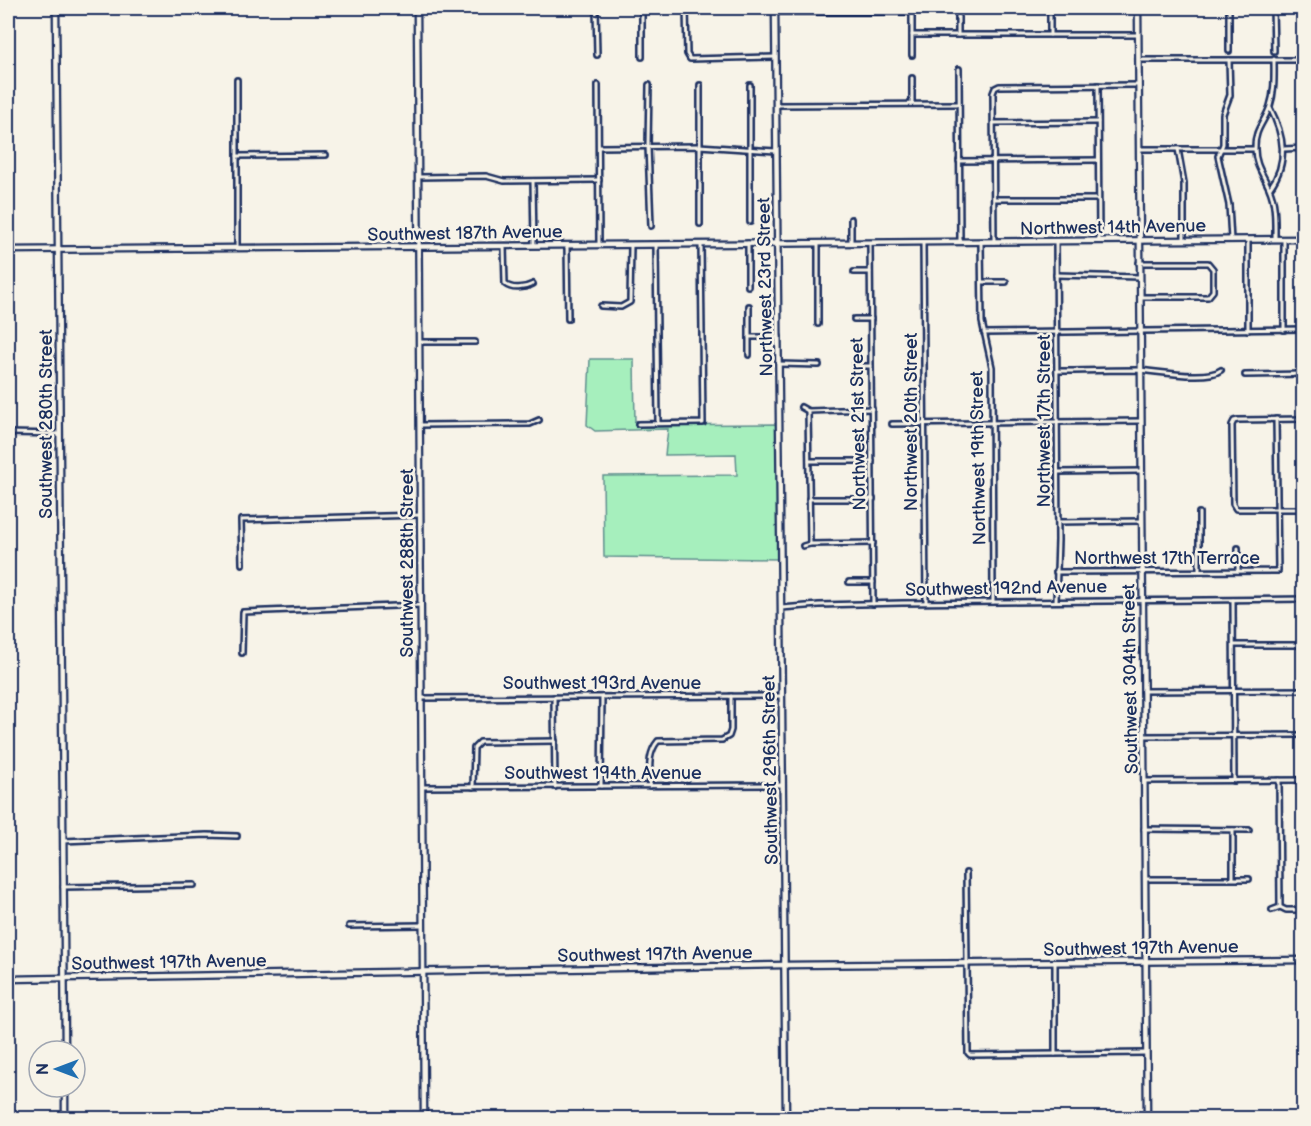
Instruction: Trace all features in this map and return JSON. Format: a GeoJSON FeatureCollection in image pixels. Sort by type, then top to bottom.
{"type":"FeatureCollection","features":[{"type":"Feature","properties":{"kind":"street","name":"Southwest 280th Street"},"geometry":{"type":"LineString","coordinates":[[56,8],[63,887]]}},
{"type":"Feature","properties":{"kind":"street","name":"Southwest 288th Street"},"geometry":{"type":"LineString","coordinates":[[417,8],[424,1119]]}},
{"type":"Feature","properties":{"kind":"street"},"geometry":{"type":"LineString","coordinates":[[596,8],[597,55]]}},
{"type":"Feature","properties":{"kind":"street"},"geometry":{"type":"LineString","coordinates":[[642,8],[642,57]]}},
{"type":"Feature","properties":{"kind":"street"},"geometry":{"type":"LineString","coordinates":[[686,8],[688,57],[690,59],[775,57]]}},
{"type":"Feature","properties":{"kind":"street"},"geometry":{"type":"LineString","coordinates":[[958,8],[958,35]]}},
{"type":"Feature","properties":{"kind":"street"},"geometry":{"type":"LineString","coordinates":[[1050,8],[1050,35]]}},
{"type":"Feature","properties":{"kind":"street","name":"Southwest 304th Street"},"geometry":{"type":"LineString","coordinates":[[1138,8],[1147,1119]]}},
{"type":"Feature","properties":{"kind":"street"},"geometry":{"type":"LineString","coordinates":[[1229,8],[1229,51]]}},
{"type":"Feature","properties":{"kind":"street"},"geometry":{"type":"LineString","coordinates":[[1273,8],[1274,51]]}},
{"type":"Feature","properties":{"kind":"street"},"geometry":{"type":"LineString","coordinates":[[598,147],[699,146],[776,151],[775,10],[912,10],[912,55]]}},
{"type":"Feature","properties":{"kind":"street"},"geometry":{"type":"LineString","coordinates":[[912,35],[1138,35]]}},
{"type":"Feature","properties":{"kind":"street"},"geometry":{"type":"LineString","coordinates":[[1274,59],[1274,87],[1270,108],[1257,130],[1255,149],[1257,166],[1270,188],[1274,207],[1275,239]]}},
{"type":"Feature","properties":{"kind":"street"},"geometry":{"type":"LineString","coordinates":[[1138,60],[1304,60]]}},
{"type":"Feature","properties":{"kind":"street"},"geometry":{"type":"LineString","coordinates":[[1229,60],[1230,94],[1223,114],[1223,144],[1218,156],[1229,205],[1231,240]]}},
{"type":"Feature","properties":{"kind":"street"},"geometry":{"type":"LineString","coordinates":[[959,69],[960,242]]}},
{"type":"Feature","properties":{"kind":"street"},"geometry":{"type":"LineString","coordinates":[[912,78],[912,104]]}},
{"type":"Feature","properties":{"kind":"street"},"geometry":{"type":"LineString","coordinates":[[237,80],[237,248]]}},
{"type":"Feature","properties":{"kind":"street"},"geometry":{"type":"LineString","coordinates":[[598,85],[599,245]]}},
{"type":"Feature","properties":{"kind":"street"},"geometry":{"type":"LineString","coordinates":[[700,85],[700,224]]}},
{"type":"Feature","properties":{"kind":"street"},"geometry":{"type":"LineString","coordinates":[[750,85],[750,222]]}},
{"type":"Feature","properties":{"kind":"street"},"geometry":{"type":"LineString","coordinates":[[1098,85],[1099,241]]}},
{"type":"Feature","properties":{"kind":"street"},"geometry":{"type":"LineString","coordinates":[[993,242],[993,93],[995,88],[999,86],[1138,85]]}},
{"type":"Feature","properties":{"kind":"street"},"geometry":{"type":"LineString","coordinates":[[649,86],[648,146],[651,226]]}},
{"type":"Feature","properties":{"kind":"street"},"geometry":{"type":"LineString","coordinates":[[776,105],[958,104]]}},
{"type":"Feature","properties":{"kind":"street"},"geometry":{"type":"LineString","coordinates":[[1270,108],[1280,126],[1284,149],[1280,169],[1270,188]]}},
{"type":"Feature","properties":{"kind":"street"},"geometry":{"type":"LineString","coordinates":[[994,123],[1098,122]]}},
{"type":"Feature","properties":{"kind":"street"},"geometry":{"type":"LineString","coordinates":[[1284,149],[1304,148]]}},
{"type":"Feature","properties":{"kind":"street"},"geometry":{"type":"LineString","coordinates":[[1139,149],[1255,149]]}},
{"type":"Feature","properties":{"kind":"street"},"geometry":{"type":"LineString","coordinates":[[1178,149],[1184,183],[1184,239]]}},
{"type":"Feature","properties":{"kind":"street","name":"Northwest 23rd Street"},"geometry":{"type":"LineString","coordinates":[[776,151],[780,422]]}},
{"type":"Feature","properties":{"kind":"street"},"geometry":{"type":"LineString","coordinates":[[237,156],[326,155]]}},
{"type":"Feature","properties":{"kind":"street"},"geometry":{"type":"LineString","coordinates":[[959,161],[1098,160]]}},
{"type":"Feature","properties":{"kind":"street"},"geometry":{"type":"LineString","coordinates":[[418,177],[477,176],[504,181],[599,180]]}},
{"type":"Feature","properties":{"kind":"street"},"geometry":{"type":"LineString","coordinates":[[533,180],[534,245]]}},
{"type":"Feature","properties":{"kind":"street"},"geometry":{"type":"LineString","coordinates":[[994,199],[1098,199]]}},
{"type":"Feature","properties":{"kind":"street"},"geometry":{"type":"LineString","coordinates":[[851,219],[851,243]]}},
{"type":"Feature","properties":{"kind":"street"},"geometry":{"type":"LineString","coordinates":[[1284,239],[1284,330]]}},
{"type":"Feature","properties":{"kind":"street","name":"Northwest 14th Avenue"},"geometry":{"type":"LineString","coordinates":[[923,242],[1304,239]]}},
{"type":"Feature","properties":{"kind":"street"},"geometry":{"type":"LineString","coordinates":[[1248,240],[1248,330]]}},
{"type":"Feature","properties":{"kind":"street","name":"Northwest 17th Street"},"geometry":{"type":"LineString","coordinates":[[1056,241],[1058,472],[1056,601]]}},
{"type":"Feature","properties":{"kind":"street","name":"Southwest 187th Avenue"},"geometry":{"type":"LineString","coordinates":[[8,250],[923,242]]}},
{"type":"Feature","properties":{"kind":"street","name":"Northwest 20th Street"},"geometry":{"type":"LineString","coordinates":[[923,242],[926,602]]}},
{"type":"Feature","properties":{"kind":"street","name":"Northwest 19th Street"},"geometry":{"type":"LineString","coordinates":[[981,242],[984,333],[992,368],[993,602]]}},
{"type":"Feature","properties":{"kind":"street"},"geometry":{"type":"LineString","coordinates":[[748,243],[748,286]]}},
{"type":"Feature","properties":{"kind":"street"},"geometry":{"type":"LineString","coordinates":[[818,243],[818,324]]}},
{"type":"Feature","properties":{"kind":"street","name":"Northwest 21st Street"},"geometry":{"type":"LineString","coordinates":[[870,243],[873,604]]}},
{"type":"Feature","properties":{"kind":"street"},"geometry":{"type":"LineString","coordinates":[[638,424],[703,423],[701,244]]}},
{"type":"Feature","properties":{"kind":"street"},"geometry":{"type":"LineString","coordinates":[[567,245],[568,319]]}},
{"type":"Feature","properties":{"kind":"street"},"geometry":{"type":"LineString","coordinates":[[601,306],[624,306],[631,298],[631,245]]}},
{"type":"Feature","properties":{"kind":"street"},"geometry":{"type":"LineString","coordinates":[[656,245],[658,423]]}},
{"type":"Feature","properties":{"kind":"street"},"geometry":{"type":"LineString","coordinates":[[504,246],[505,284],[511,287],[525,287],[533,284]]}},
{"type":"Feature","properties":{"kind":"street"},"geometry":{"type":"LineString","coordinates":[[1140,263],[1208,263],[1213,269],[1212,294],[1208,297],[1140,297]]}},
{"type":"Feature","properties":{"kind":"street"},"geometry":{"type":"LineString","coordinates":[[854,272],[870,272]]}},
{"type":"Feature","properties":{"kind":"street"},"geometry":{"type":"LineString","coordinates":[[1056,275],[1140,277]]}},
{"type":"Feature","properties":{"kind":"street"},"geometry":{"type":"LineString","coordinates":[[982,282],[1006,282]]}},
{"type":"Feature","properties":{"kind":"street"},"geometry":{"type":"LineString","coordinates":[[749,306],[749,355]]}},
{"type":"Feature","properties":{"kind":"street"},"geometry":{"type":"LineString","coordinates":[[854,319],[871,319]]}},
{"type":"Feature","properties":{"kind":"street"},"geometry":{"type":"LineString","coordinates":[[984,333],[1304,329]]}},
{"type":"Feature","properties":{"kind":"street"},"geometry":{"type":"LineString","coordinates":[[749,337],[779,337]]}},
{"type":"Feature","properties":{"kind":"street"},"geometry":{"type":"LineString","coordinates":[[419,342],[475,342]]}},
{"type":"Feature","properties":{"kind":"street"},"geometry":{"type":"LineString","coordinates":[[779,364],[819,365]]}},
{"type":"Feature","properties":{"kind":"street"},"geometry":{"type":"LineString","coordinates":[[854,366],[871,366]]}},
{"type":"Feature","properties":{"kind":"street"},"geometry":{"type":"LineString","coordinates":[[1057,371],[1140,370],[1162,374],[1212,374],[1221,370]]}},
{"type":"Feature","properties":{"kind":"street"},"geometry":{"type":"LineString","coordinates":[[1245,375],[1304,374]]}},
{"type":"Feature","properties":{"kind":"street"},"geometry":{"type":"LineString","coordinates":[[801,407],[808,411],[872,410]]}},
{"type":"Feature","properties":{"kind":"street"},"geometry":{"type":"LineString","coordinates":[[808,411],[810,544]]}},
{"type":"Feature","properties":{"kind":"street"},"geometry":{"type":"LineString","coordinates":[[1276,419],[1277,509]]}},
{"type":"Feature","properties":{"kind":"street"},"geometry":{"type":"LineString","coordinates":[[1304,419],[1234,421],[1232,425],[1233,504],[1236,509],[1304,509]]}},
{"type":"Feature","properties":{"kind":"street"},"geometry":{"type":"LineString","coordinates":[[420,425],[530,424],[539,420]]}},
{"type":"Feature","properties":{"kind":"street"},"geometry":{"type":"LineString","coordinates":[[892,424],[1140,421]]}},
{"type":"Feature","properties":{"kind":"street","name":"Southwest 296th Street"},"geometry":{"type":"LineString","coordinates":[[780,422],[786,1119]]}},
{"type":"Feature","properties":{"kind":"street"},"geometry":{"type":"LineString","coordinates":[[8,433],[59,434]]}},
{"type":"Feature","properties":{"kind":"street"},"geometry":{"type":"LineString","coordinates":[[809,461],[872,460]]}},
{"type":"Feature","properties":{"kind":"street"},"geometry":{"type":"LineString","coordinates":[[1058,472],[1141,471]]}},
{"type":"Feature","properties":{"kind":"street"},"geometry":{"type":"LineString","coordinates":[[809,499],[873,499]]}},
{"type":"Feature","properties":{"kind":"street","name":"Northwest 17th Terrace"},"geometry":{"type":"LineString","coordinates":[[1056,572],[1199,570],[1278,572],[1277,509]]}},
{"type":"Feature","properties":{"kind":"street"},"geometry":{"type":"LineString","coordinates":[[1199,513],[1199,570]]}},
{"type":"Feature","properties":{"kind":"street"},"geometry":{"type":"LineString","coordinates":[[242,564],[241,520],[420,515]]}},
{"type":"Feature","properties":{"kind":"street"},"geometry":{"type":"LineString","coordinates":[[1058,522],[1141,521]]}},
{"type":"Feature","properties":{"kind":"street"},"geometry":{"type":"LineString","coordinates":[[803,546],[873,543]]}},
{"type":"Feature","properties":{"kind":"street"},"geometry":{"type":"LineString","coordinates":[[1238,548],[1238,571]]}},
{"type":"Feature","properties":{"kind":"street"},"geometry":{"type":"LineString","coordinates":[[849,582],[873,582]]}},
{"type":"Feature","properties":{"kind":"street","name":"Southwest 192nd Avenue"},"geometry":{"type":"LineString","coordinates":[[781,608],[926,602],[1304,599]]}},
{"type":"Feature","properties":{"kind":"street"},"geometry":{"type":"LineString","coordinates":[[1233,600],[1234,781]]}},
{"type":"Feature","properties":{"kind":"street"},"geometry":{"type":"LineString","coordinates":[[242,653],[243,612],[421,605]]}},
{"type":"Feature","properties":{"kind":"street"},"geometry":{"type":"LineString","coordinates":[[1233,645],[1304,645]]}},
{"type":"Feature","properties":{"kind":"street"},"geometry":{"type":"LineString","coordinates":[[1143,691],[1304,690]]}},
{"type":"Feature","properties":{"kind":"street"},"geometry":{"type":"LineString","coordinates":[[650,786],[650,756],[652,748],[658,741],[722,740],[729,736],[731,696]]}},
{"type":"Feature","properties":{"kind":"street","name":"Southwest 193rd Avenue"},"geometry":{"type":"LineString","coordinates":[[421,698],[782,696]]}},
{"type":"Feature","properties":{"kind":"street"},"geometry":{"type":"LineString","coordinates":[[554,697],[555,787]]}},
{"type":"Feature","properties":{"kind":"street"},"geometry":{"type":"LineString","coordinates":[[601,786],[602,697]]}},
{"type":"Feature","properties":{"kind":"street"},"geometry":{"type":"LineString","coordinates":[[1144,736],[1304,735]]}},
{"type":"Feature","properties":{"kind":"street"},"geometry":{"type":"LineString","coordinates":[[473,787],[474,748],[480,742],[555,741]]}},
{"type":"Feature","properties":{"kind":"street"},"geometry":{"type":"LineString","coordinates":[[1279,780],[1280,908]]}},
{"type":"Feature","properties":{"kind":"street"},"geometry":{"type":"LineString","coordinates":[[1144,781],[1304,780]]}},
{"type":"Feature","properties":{"kind":"street","name":"Southwest 194th Avenue"},"geometry":{"type":"LineString","coordinates":[[422,787],[784,784]]}},
{"type":"Feature","properties":{"kind":"street"},"geometry":{"type":"LineString","coordinates":[[1144,829],[1249,830]]}},
{"type":"Feature","properties":{"kind":"street"},"geometry":{"type":"LineString","coordinates":[[1233,830],[1233,878]]}},
{"type":"Feature","properties":{"kind":"street"},"geometry":{"type":"LineString","coordinates":[[63,841],[207,835],[237,836]]}},
{"type":"Feature","properties":{"kind":"street"},"geometry":{"type":"LineString","coordinates":[[966,873],[968,1053],[970,1055],[1146,1053]]}},
{"type":"Feature","properties":{"kind":"street"},"geometry":{"type":"LineString","coordinates":[[1145,879],[1250,879]]}},
{"type":"Feature","properties":{"kind":"street"},"geometry":{"type":"LineString","coordinates":[[65,1039],[63,887],[194,885]]}},
{"type":"Feature","properties":{"kind":"street"},"geometry":{"type":"LineString","coordinates":[[1272,910],[1280,908],[1304,910]]}},
{"type":"Feature","properties":{"kind":"street"},"geometry":{"type":"LineString","coordinates":[[349,926],[423,926]]}},
{"type":"Feature","properties":{"kind":"street","name":"Southwest 197th Avenue"},"geometry":{"type":"LineString","coordinates":[[8,979],[786,965],[1304,960]]}},
{"type":"Feature","properties":{"kind":"street"},"geometry":{"type":"LineString","coordinates":[[1055,962],[1055,1054]]}},
{"type":"Feature","properties":{"kind":"street"},"geometry":{"type":"LineString","coordinates":[[65,1099],[65,1119]]}},
{"type":"Feature","properties":{"kind":"green space"},"geometry":{"type":"Polygon","coordinates":[[[590,359],[634,359],[635,425],[777,424],[779,559],[604,557],[603,476],[737,475],[736,454],[665,455],[668,429],[595,431],[587,425],[590,359]]]}}]}
